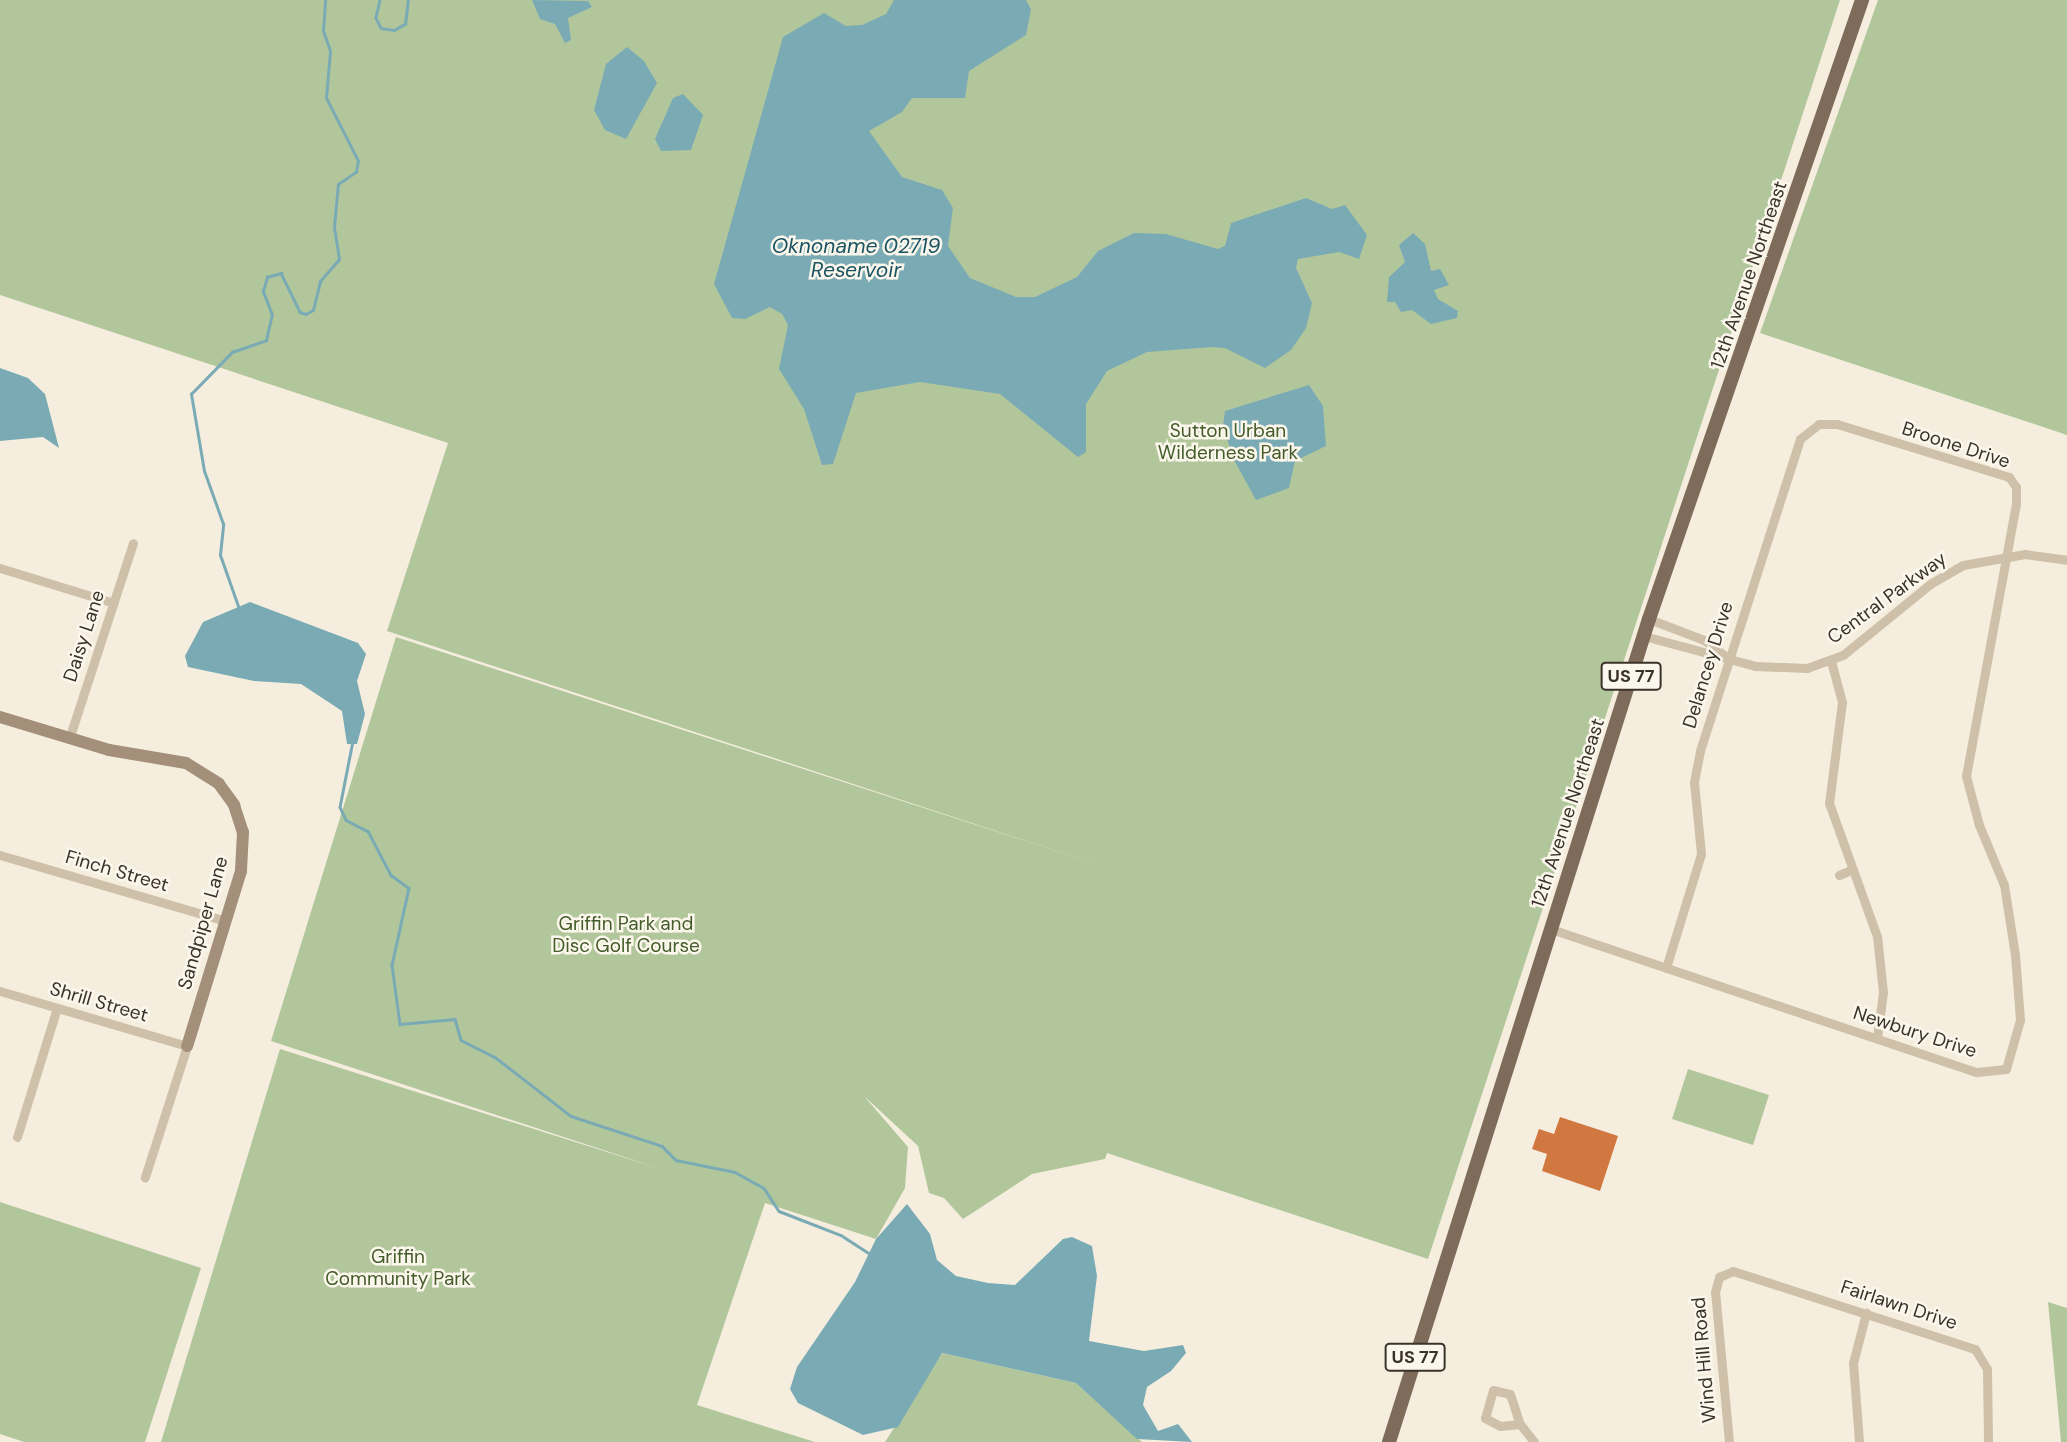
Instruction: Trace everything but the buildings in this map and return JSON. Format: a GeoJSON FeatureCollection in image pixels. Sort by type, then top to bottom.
{"type":"FeatureCollection","features":[{"type":"Feature","properties":{"kind":"main road","name":"12th Avenue Northeast"},"geometry":{"type":"LineString","coordinates":[[1388,1442],[1649,620],[1862,0]]}},
{"type":"Feature","properties":{"kind":"street","name":"Delancey Drive"},"geometry":{"type":"LineString","coordinates":[[1666,968],[1701,854],[1694,775],[1800,439],[1825,423],[1857,432]]}},
{"type":"Feature","properties":{"kind":"street","name":"Broone Drive"},"geometry":{"type":"LineString","coordinates":[[1857,432],[2009,477],[2017,491],[2006,555]]}},
{"type":"Feature","properties":{"kind":"street","name":"Daisy Lane"},"geometry":{"type":"LineString","coordinates":[[69,739],[133,543]]}},
{"type":"Feature","properties":{"kind":"street","name":"Central Parkway"},"geometry":{"type":"LineString","coordinates":[[1644,636],[1729,659],[1783,670],[1831,661],[1951,570],[2006,555],[2067,560]]}},
{"type":"Feature","properties":{"kind":"street","name":"Newbury Drive"},"geometry":{"type":"LineString","coordinates":[[1550,929],[1991,1074],[2006,1069],[2016,1046],[2020,1000],[2008,900],[1966,776],[2006,555]]}},
{"type":"Feature","properties":{"kind":"street"},"geometry":{"type":"LineString","coordinates":[[0,568],[114,603]]}},
{"type":"Feature","properties":{"kind":"street","name":"Central Parkway"},"geometry":{"type":"LineString","coordinates":[[1649,620],[1704,640],[1729,659]]}},
{"type":"Feature","properties":{"kind":"street"},"geometry":{"type":"LineString","coordinates":[[1831,661],[1842,702],[1829,803],[1870,912],[1883,982],[1877,1038]]}},
{"type":"Feature","properties":{"kind":"street","name":"Sandpiper Lane"},"geometry":{"type":"LineString","coordinates":[[0,717],[69,739],[186,762],[219,784],[241,818],[244,839],[241,872],[145,1177]]}},
{"type":"Feature","properties":{"kind":"street","name":"Finch Street"},"geometry":{"type":"LineString","coordinates":[[0,856],[225,921]]}},
{"type":"Feature","properties":{"kind":"street"},"geometry":{"type":"LineString","coordinates":[[1839,875],[1853,869]]}},
{"type":"Feature","properties":{"kind":"street","name":"Shrill Street"},"geometry":{"type":"LineString","coordinates":[[0,991],[187,1046]]}},
{"type":"Feature","properties":{"kind":"street"},"geometry":{"type":"LineString","coordinates":[[17,1137],[57,1007]]}},
{"type":"Feature","properties":{"kind":"street","name":"Fairlawn Drive"},"geometry":{"type":"LineString","coordinates":[[1719,1277],[1745,1272],[1981,1353],[1987,1369],[1988,1442]]}},
{"type":"Feature","properties":{"kind":"street","name":"Wind Hill Road"},"geometry":{"type":"LineString","coordinates":[[1719,1277],[1715,1297],[1729,1442]]}},
{"type":"Feature","properties":{"kind":"street"},"geometry":{"type":"LineString","coordinates":[[1859,1442],[1853,1363],[1866,1313]]}},
{"type":"Feature","properties":{"kind":"street"},"geometry":{"type":"LineString","coordinates":[[1520,1424],[1500,1426],[1485,1418],[1493,1390],[1510,1394],[1520,1424],[1534,1442]]}},
{"type":"Feature","properties":{"kind":"green space","name":"Sutton Urban Wilderness Park"},"geometry":{"type":"Polygon","coordinates":[[[0,0],[1840,0],[1428,1259],[1107,1153],[1105,1159],[1032,1174],[963,1219],[944,1198],[929,1193],[918,1146],[864,1096],[908,1147],[905,1188],[876,1239],[765,1203],[697,1405],[815,1442],[161,1442],[280,1049],[661,1169],[271,1041],[396,637],[1109,868],[387,631],[448,443],[0,295],[0,0]]]}},
{"type":"Feature","properties":{"kind":"green space"},"geometry":{"type":"Polygon","coordinates":[[[1878,0],[2067,0],[2067,435],[1760,333],[1878,0]]]}},
{"type":"Feature","properties":{"kind":"green space"},"geometry":{"type":"Polygon","coordinates":[[[1688,1069],[1769,1095],[1753,1145],[1672,1119],[1688,1069]]]}},
{"type":"Feature","properties":{"kind":"green space"},"geometry":{"type":"Polygon","coordinates":[[[0,1202],[201,1268],[145,1442],[24,1442],[0,1434],[0,1202]]]}},
{"type":"Feature","properties":{"kind":"green space"},"geometry":{"type":"Polygon","coordinates":[[[2048,1302],[2067,1308],[2067,1442],[2061,1442],[2048,1302]]]}},
{"type":"Feature","properties":{"kind":"green space"},"geometry":{"type":"Polygon","coordinates":[[[942,1353],[1076,1383],[1142,1442],[885,1442],[942,1353]]]}},
{"type":"Feature","properties":{"kind":"water"},"geometry":{"type":"Polygon","coordinates":[[[532,0],[588,1],[592,7],[568,18],[571,40],[565,43],[555,24],[540,19],[532,0]]]}},
{"type":"Feature","properties":{"kind":"water","name":"Oknoname 02719 Reservoir"},"geometry":{"type":"Polygon","coordinates":[[[894,0],[1026,0],[1031,9],[1026,35],[969,71],[965,98],[912,98],[902,112],[869,131],[902,177],[942,190],[953,208],[948,246],[970,278],[1016,297],[1035,297],[1077,277],[1098,251],[1134,233],[1166,234],[1218,249],[1225,246],[1231,223],[1306,198],[1332,209],[1345,205],[1367,235],[1359,259],[1339,252],[1298,259],[1296,268],[1312,303],[1306,328],[1291,350],[1265,368],[1225,348],[1212,347],[1147,352],[1107,371],[1086,404],[1086,452],[1078,457],[1000,394],[920,382],[856,393],[833,464],[822,465],[804,409],[779,369],[788,325],[782,314],[770,307],[745,319],[732,318],[714,284],[783,37],[824,13],[846,26],[862,25],[886,14],[894,0]]]}},
{"type":"Feature","properties":{"kind":"water"},"geometry":{"type":"Polygon","coordinates":[[[627,47],[644,61],[657,83],[626,139],[605,130],[594,110],[606,64],[627,47]]]}},
{"type":"Feature","properties":{"kind":"water"},"geometry":{"type":"Polygon","coordinates":[[[683,94],[703,115],[691,150],[661,151],[655,139],[673,98],[683,94]]]}},
{"type":"Feature","properties":{"kind":"water"},"geometry":{"type":"Polygon","coordinates":[[[1413,233],[1425,244],[1431,271],[1440,269],[1449,285],[1434,290],[1438,299],[1458,311],[1457,318],[1431,324],[1412,310],[1401,312],[1395,302],[1387,302],[1389,277],[1405,262],[1399,245],[1413,233]]]}},
{"type":"Feature","properties":{"kind":"water"},"geometry":{"type":"Polygon","coordinates":[[[0,368],[28,378],[45,394],[59,448],[43,437],[0,441],[0,368]]]}},
{"type":"Feature","properties":{"kind":"water"},"geometry":{"type":"Polygon","coordinates":[[[1309,385],[1323,406],[1326,446],[1295,461],[1289,488],[1256,500],[1234,460],[1223,426],[1225,411],[1309,385]]]}},
{"type":"Feature","properties":{"kind":"water"},"geometry":{"type":"Polygon","coordinates":[[[250,602],[358,643],[366,654],[357,681],[365,714],[357,744],[347,744],[342,711],[301,684],[254,681],[188,667],[185,656],[203,622],[250,602]]]}},
{"type":"Feature","properties":{"kind":"water"},"geometry":{"type":"Polygon","coordinates":[[[907,1204],[930,1234],[937,1260],[956,1276],[1015,1285],[1063,1239],[1072,1237],[1092,1246],[1097,1276],[1089,1341],[1144,1351],[1183,1345],[1186,1353],[1171,1371],[1147,1387],[1143,1405],[1158,1431],[1178,1424],[1192,1442],[1137,1439],[1076,1383],[942,1353],[898,1427],[863,1435],[798,1403],[790,1389],[797,1367],[855,1282],[876,1239],[907,1204]]]}},
{"type":"Feature","properties":{"kind":"waterway"},"geometry":{"type":"LineString","coordinates":[[239,609],[220,555],[223,524],[204,471],[191,394],[232,352],[266,340],[272,315],[263,291],[267,277],[281,273],[300,312],[306,314],[313,310],[320,281],[339,259],[334,227],[338,184],[356,172],[358,161],[326,98],[330,51],[323,31],[325,0]]}},
{"type":"Feature","properties":{"kind":"waterway"},"geometry":{"type":"LineString","coordinates":[[380,0],[376,18],[381,28],[394,30],[405,24],[408,0]]}},
{"type":"Feature","properties":{"kind":"waterway"},"geometry":{"type":"LineString","coordinates":[[353,741],[340,807],[346,820],[368,831],[391,875],[409,888],[392,965],[400,1024],[455,1019],[461,1040],[495,1057],[571,1116],[662,1146],[676,1160],[735,1172],[764,1188],[779,1211],[841,1235],[873,1256]]}},
{"type":"Feature","properties":{"kind":"park label","name":"Griffin Park and Disc Golf Course"},"geometry":{"type":"Point","coordinates":[626,935]}},
{"type":"Feature","properties":{"kind":"park label","name":"Griffin Community Park"},"geometry":{"type":"Point","coordinates":[398,1268]}}]}
